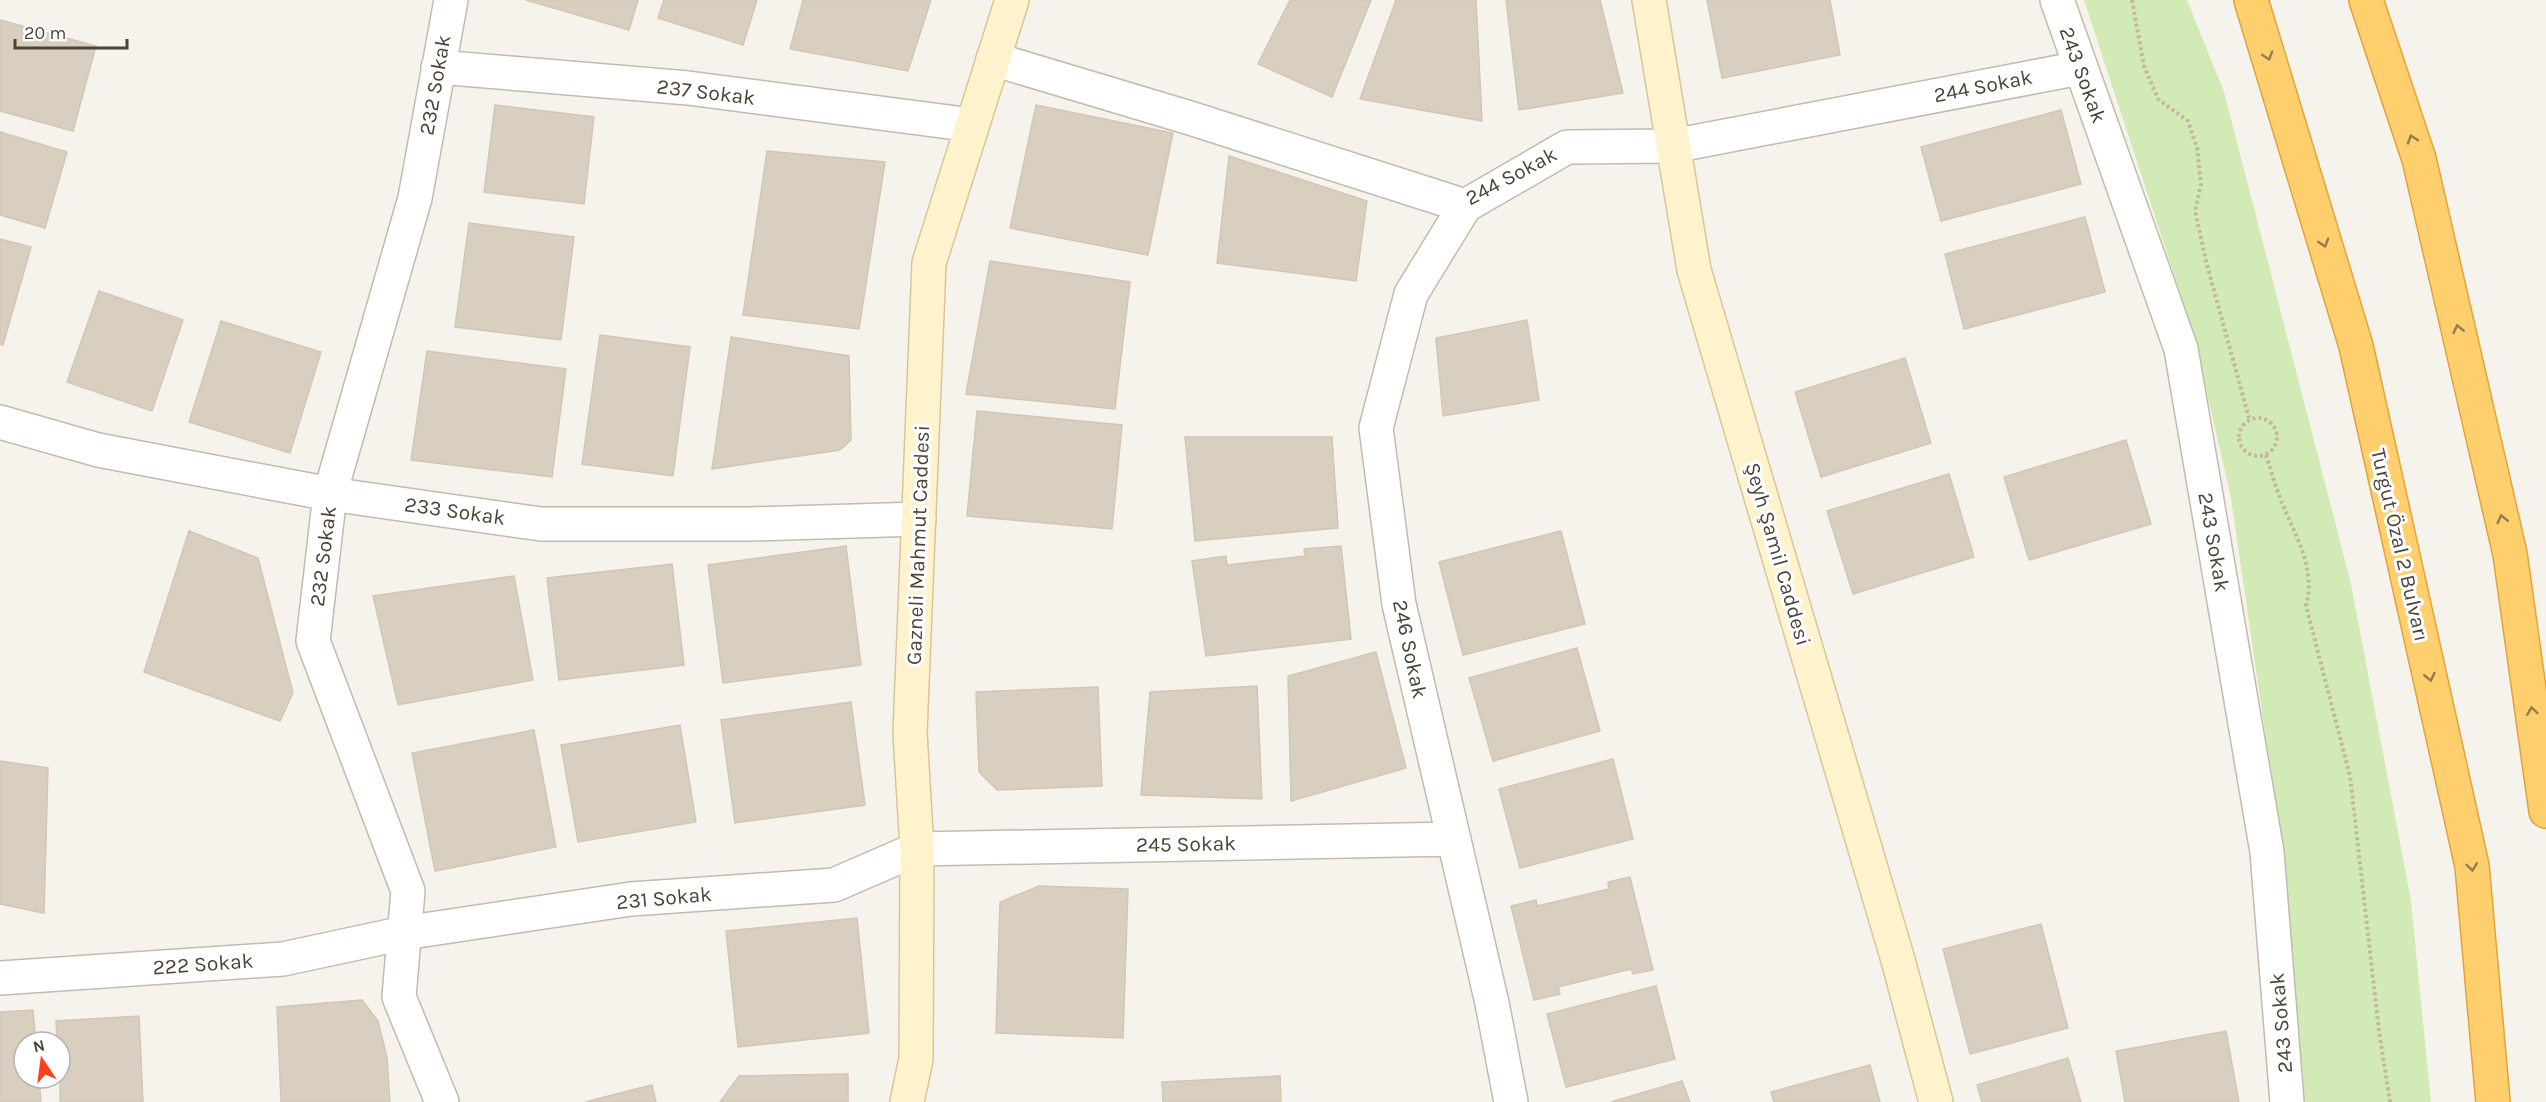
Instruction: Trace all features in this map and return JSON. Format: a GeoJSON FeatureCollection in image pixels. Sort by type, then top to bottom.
{"type":"FeatureCollection","features":[{"type":"Feature","properties":{"kind":"highway","name":"Turgut Özal 2 Bulvarı"},"geometry":{"type":"LineString","coordinates":[[2251,0],[2356,346],[2472,866],[2493,1102]]}},
{"type":"Feature","properties":{"kind":"highway"},"geometry":{"type":"LineString","coordinates":[[2366,0],[2419,159],[2510,554],[2546,811]]}},
{"type":"Feature","properties":{"kind":"street","name":"232 Sokak"},"geometry":{"type":"LineString","coordinates":[[442,1102],[399,997],[408,891],[313,641],[330,494],[415,198],[451,0]]}},
{"type":"Feature","properties":{"kind":"street","name":"Gazneli Mahmut Caddesi"},"geometry":{"type":"LineString","coordinates":[[907,1102],[916,1059],[917,849],[910,733],[929,263],[1012,0]]}},
{"type":"Feature","properties":{"kind":"street","name":"Şeyh Şamil Caddesi"},"geometry":{"type":"LineString","coordinates":[[1649,0],[1694,270],[1898,960],[1936,1102]]}},
{"type":"Feature","properties":{"kind":"street","name":"243 Sokak"},"geometry":{"type":"LineString","coordinates":[[2057,0],[2181,350],[2267,852],[2287,1102]]}},
{"type":"Feature","properties":{"kind":"street","name":"244 Sokak"},"geometry":{"type":"LineString","coordinates":[[993,59],[1190,118],[1465,206],[1567,147],[1673,146],[2080,68]]}},
{"type":"Feature","properties":{"kind":"street","name":"237 Sokak"},"geometry":{"type":"LineString","coordinates":[[438,67],[688,88],[972,125]]}},
{"type":"Feature","properties":{"kind":"street","name":"246 Sokak"},"geometry":{"type":"LineString","coordinates":[[1465,206],[1411,294],[1377,428],[1399,604],[1454,839],[1511,1102]]}},
{"type":"Feature","properties":{"kind":"street","name":"233 Sokak"},"geometry":{"type":"LineString","coordinates":[[0,422],[98,450],[330,494],[541,524],[751,524],[919,519]]}},
{"type":"Feature","properties":{"kind":"street","name":"245 Sokak"},"geometry":{"type":"LineString","coordinates":[[917,849],[1454,839]]}},
{"type":"Feature","properties":{"kind":"street","name":"231 Sokak"},"geometry":{"type":"LineString","coordinates":[[404,933],[631,899],[834,885],[917,849]]}},
{"type":"Feature","properties":{"kind":"street","name":"222 Sokak"},"geometry":{"type":"LineString","coordinates":[[0,978],[283,959],[404,933]]}},
{"type":"Feature","properties":{"kind":"path"},"geometry":{"type":"LineString","coordinates":[[2132,0],[2144,66],[2158,99],[2188,121],[2197,148],[2201,184],[2195,211],[2249,418]]}},
{"type":"Feature","properties":{"kind":"path"},"geometry":{"type":"LineString","coordinates":[[2249,418],[2238,432],[2238,441],[2247,454],[2266,454]]}},
{"type":"Feature","properties":{"kind":"path"},"geometry":{"type":"LineString","coordinates":[[2249,418],[2266,419],[2273,424],[2277,433],[2276,442],[2266,454]]}},
{"type":"Feature","properties":{"kind":"path"},"geometry":{"type":"LineString","coordinates":[[2266,454],[2282,502],[2306,558],[2310,591],[2306,606],[2350,776],[2379,1031],[2390,1102]]}},
{"type":"Feature","properties":{"kind":"green space"},"geometry":{"type":"Polygon","coordinates":[[[2084,0],[2187,0],[2224,92],[2351,584],[2411,901],[2431,1102],[2305,1102],[2276,808],[2231,498],[2194,336],[2084,0]]]}},
{"type":"Feature","properties":{"kind":"building"},"geometry":{"type":"Polygon","coordinates":[[[526,0],[638,0],[629,30],[526,0]]]}},
{"type":"Feature","properties":{"kind":"building"},"geometry":{"type":"Polygon","coordinates":[[[664,0],[757,0],[743,45],[658,18],[664,0]]]}},
{"type":"Feature","properties":{"kind":"building"},"geometry":{"type":"Polygon","coordinates":[[[803,0],[931,0],[908,71],[790,49],[803,0]]]}},
{"type":"Feature","properties":{"kind":"building"},"geometry":{"type":"Polygon","coordinates":[[[1290,0],[1371,0],[1332,97],[1258,64],[1290,0]]]}},
{"type":"Feature","properties":{"kind":"building"},"geometry":{"type":"Polygon","coordinates":[[[1396,0],[1476,0],[1482,121],[1360,99],[1396,0]]]}},
{"type":"Feature","properties":{"kind":"building"},"geometry":{"type":"Polygon","coordinates":[[[1506,0],[1600,0],[1623,93],[1519,110],[1506,0]]]}},
{"type":"Feature","properties":{"kind":"building"},"geometry":{"type":"Polygon","coordinates":[[[1707,0],[1830,0],[1840,55],[1722,78],[1707,0]]]}},
{"type":"Feature","properties":{"kind":"building"},"geometry":{"type":"Polygon","coordinates":[[[0,20],[96,46],[73,131],[0,111],[0,20]]]}},
{"type":"Feature","properties":{"kind":"building"},"geometry":{"type":"Polygon","coordinates":[[[495,105],[594,117],[584,204],[484,192],[495,105]]]}},
{"type":"Feature","properties":{"kind":"building"},"geometry":{"type":"Polygon","coordinates":[[[1036,105],[1173,133],[1148,255],[1010,228],[1036,105]]]}},
{"type":"Feature","properties":{"kind":"building"},"geometry":{"type":"Polygon","coordinates":[[[2061,110],[2081,184],[1941,221],[1921,147],[2061,110]]]}},
{"type":"Feature","properties":{"kind":"building"},"geometry":{"type":"Polygon","coordinates":[[[0,132],[67,152],[45,228],[0,215],[0,132]]]}},
{"type":"Feature","properties":{"kind":"building"},"geometry":{"type":"Polygon","coordinates":[[[767,151],[885,162],[859,329],[743,315],[767,151]]]}},
{"type":"Feature","properties":{"kind":"building"},"geometry":{"type":"Polygon","coordinates":[[[1229,156],[1367,201],[1356,281],[1217,263],[1229,156]]]}},
{"type":"Feature","properties":{"kind":"building"},"geometry":{"type":"Polygon","coordinates":[[[2085,217],[2105,292],[1964,329],[1945,254],[2085,217]]]}},
{"type":"Feature","properties":{"kind":"building"},"geometry":{"type":"Polygon","coordinates":[[[469,223],[574,237],[561,340],[455,327],[469,223]]]}},
{"type":"Feature","properties":{"kind":"building"},"geometry":{"type":"Polygon","coordinates":[[[0,239],[31,247],[3,345],[0,344],[0,239]]]}},
{"type":"Feature","properties":{"kind":"building"},"geometry":{"type":"Polygon","coordinates":[[[990,261],[1130,282],[1115,409],[966,394],[990,261]]]}},
{"type":"Feature","properties":{"kind":"building"},"geometry":{"type":"Polygon","coordinates":[[[99,291],[183,320],[152,411],[67,382],[99,291]]]}},
{"type":"Feature","properties":{"kind":"building"},"geometry":{"type":"Polygon","coordinates":[[[1527,320],[1539,400],[1443,416],[1436,338],[1527,320]]]}},
{"type":"Feature","properties":{"kind":"building"},"geometry":{"type":"Polygon","coordinates":[[[221,321],[321,352],[290,453],[189,422],[221,321]]]}},
{"type":"Feature","properties":{"kind":"building"},"geometry":{"type":"Polygon","coordinates":[[[600,335],[690,347],[673,476],[582,464],[600,335]]]}},
{"type":"Feature","properties":{"kind":"building"},"geometry":{"type":"Polygon","coordinates":[[[731,337],[849,356],[851,440],[840,450],[712,469],[731,337]]]}},
{"type":"Feature","properties":{"kind":"building"},"geometry":{"type":"Polygon","coordinates":[[[427,351],[566,369],[552,477],[411,460],[427,351]]]}},
{"type":"Feature","properties":{"kind":"building"},"geometry":{"type":"Polygon","coordinates":[[[1905,358],[1931,443],[1821,477],[1795,392],[1905,358]]]}},
{"type":"Feature","properties":{"kind":"building"},"geometry":{"type":"Polygon","coordinates":[[[977,411],[1122,425],[1112,529],[967,516],[977,411]]]}},
{"type":"Feature","properties":{"kind":"building"},"geometry":{"type":"Polygon","coordinates":[[[1185,437],[1332,437],[1338,528],[1195,541],[1185,437]]]}},
{"type":"Feature","properties":{"kind":"building"},"geometry":{"type":"Polygon","coordinates":[[[2126,440],[2151,524],[2029,560],[2004,477],[2126,440]]]}},
{"type":"Feature","properties":{"kind":"building"},"geometry":{"type":"Polygon","coordinates":[[[1949,474],[1974,557],[1853,594],[1827,511],[1949,474]]]}},
{"type":"Feature","properties":{"kind":"building"},"geometry":{"type":"Polygon","coordinates":[[[189,531],[258,558],[293,693],[280,721],[144,672],[189,531]]]}},
{"type":"Feature","properties":{"kind":"building"},"geometry":{"type":"Polygon","coordinates":[[[1561,531],[1585,624],[1463,655],[1439,562],[1561,531]]]}},
{"type":"Feature","properties":{"kind":"building"},"geometry":{"type":"Polygon","coordinates":[[[846,546],[861,665],[723,683],[708,565],[846,546]]]}},
{"type":"Feature","properties":{"kind":"building"},"geometry":{"type":"Polygon","coordinates":[[[1341,546],[1351,639],[1206,656],[1192,561],[1226,556],[1227,565],[1305,556],[1304,549],[1341,546]]]}},
{"type":"Feature","properties":{"kind":"building"},"geometry":{"type":"Polygon","coordinates":[[[672,564],[684,665],[559,680],[547,578],[672,564]]]}},
{"type":"Feature","properties":{"kind":"building"},"geometry":{"type":"Polygon","coordinates":[[[514,576],[533,680],[398,705],[373,596],[514,576]]]}},
{"type":"Feature","properties":{"kind":"building"},"geometry":{"type":"Polygon","coordinates":[[[1577,648],[1600,731],[1493,761],[1469,678],[1577,648]]]}},
{"type":"Feature","properties":{"kind":"building"},"geometry":{"type":"Polygon","coordinates":[[[1376,652],[1406,768],[1291,801],[1288,676],[1376,652]]]}},
{"type":"Feature","properties":{"kind":"building"},"geometry":{"type":"Polygon","coordinates":[[[1257,686],[1262,799],[1141,795],[1150,692],[1257,686]]]}},
{"type":"Feature","properties":{"kind":"building"},"geometry":{"type":"Polygon","coordinates":[[[1098,687],[1102,786],[997,790],[979,772],[976,692],[1098,687]]]}},
{"type":"Feature","properties":{"kind":"building"},"geometry":{"type":"Polygon","coordinates":[[[851,702],[865,805],[735,823],[721,720],[851,702]]]}},
{"type":"Feature","properties":{"kind":"building"},"geometry":{"type":"Polygon","coordinates":[[[680,725],[696,822],[578,842],[561,745],[680,725]]]}},
{"type":"Feature","properties":{"kind":"building"},"geometry":{"type":"Polygon","coordinates":[[[534,730],[556,847],[435,871],[412,753],[534,730]]]}},
{"type":"Feature","properties":{"kind":"building"},"geometry":{"type":"Polygon","coordinates":[[[1613,759],[1633,839],[1520,868],[1499,789],[1613,759]]]}},
{"type":"Feature","properties":{"kind":"building"},"geometry":{"type":"Polygon","coordinates":[[[0,761],[48,768],[44,913],[0,904],[0,761]]]}},
{"type":"Feature","properties":{"kind":"building"},"geometry":{"type":"Polygon","coordinates":[[[1630,877],[1653,970],[1633,974],[1631,969],[1558,987],[1560,994],[1534,1000],[1511,906],[1536,900],[1537,906],[1609,889],[1608,882],[1630,877]]]}},
{"type":"Feature","properties":{"kind":"building"},"geometry":{"type":"Polygon","coordinates":[[[1039,886],[1128,889],[1123,1038],[996,1033],[1000,902],[1039,886]]]}},
{"type":"Feature","properties":{"kind":"building"},"geometry":{"type":"Polygon","coordinates":[[[857,918],[869,1033],[738,1047],[726,931],[857,918]]]}},
{"type":"Feature","properties":{"kind":"building"},"geometry":{"type":"Polygon","coordinates":[[[2041,924],[2068,1028],[1970,1054],[1943,949],[2041,924]]]}},
{"type":"Feature","properties":{"kind":"building"},"geometry":{"type":"Polygon","coordinates":[[[1656,986],[1675,1059],[1566,1087],[1547,1014],[1656,986]]]}},
{"type":"Feature","properties":{"kind":"building"},"geometry":{"type":"Polygon","coordinates":[[[362,1000],[378,1021],[387,1057],[390,1102],[281,1102],[277,1007],[362,1000]]]}},
{"type":"Feature","properties":{"kind":"building"},"geometry":{"type":"Polygon","coordinates":[[[33,1010],[35,1030],[12,1030],[12,1090],[40,1090],[41,1102],[0,1102],[0,1012],[33,1010]]]}},
{"type":"Feature","properties":{"kind":"building"},"geometry":{"type":"Polygon","coordinates":[[[139,1016],[143,1102],[60,1102],[60,1090],[72,1090],[72,1030],[56,1030],[56,1021],[139,1016]]]}},
{"type":"Feature","properties":{"kind":"building"},"geometry":{"type":"Polygon","coordinates":[[[2226,1031],[2239,1102],[2125,1102],[2116,1051],[2226,1031]]]}},
{"type":"Feature","properties":{"kind":"building"},"geometry":{"type":"Polygon","coordinates":[[[2068,1058],[2081,1102],[1982,1102],[1977,1085],[2068,1058]]]}},
{"type":"Feature","properties":{"kind":"building"},"geometry":{"type":"Polygon","coordinates":[[[1870,1065],[1880,1102],[1774,1102],[1771,1092],[1870,1065]]]}},
{"type":"Feature","properties":{"kind":"building"},"geometry":{"type":"Polygon","coordinates":[[[848,1074],[848,1102],[720,1102],[739,1076],[848,1074]]]}},
{"type":"Feature","properties":{"kind":"building"},"geometry":{"type":"Polygon","coordinates":[[[1280,1076],[1281,1102],[1163,1102],[1162,1082],[1280,1076]]]}},
{"type":"Feature","properties":{"kind":"building"},"geometry":{"type":"Polygon","coordinates":[[[1682,1081],[1690,1102],[1611,1102],[1682,1081]]]}},
{"type":"Feature","properties":{"kind":"building"},"geometry":{"type":"Polygon","coordinates":[[[652,1085],[656,1102],[585,1102],[652,1085]]]}}]}
